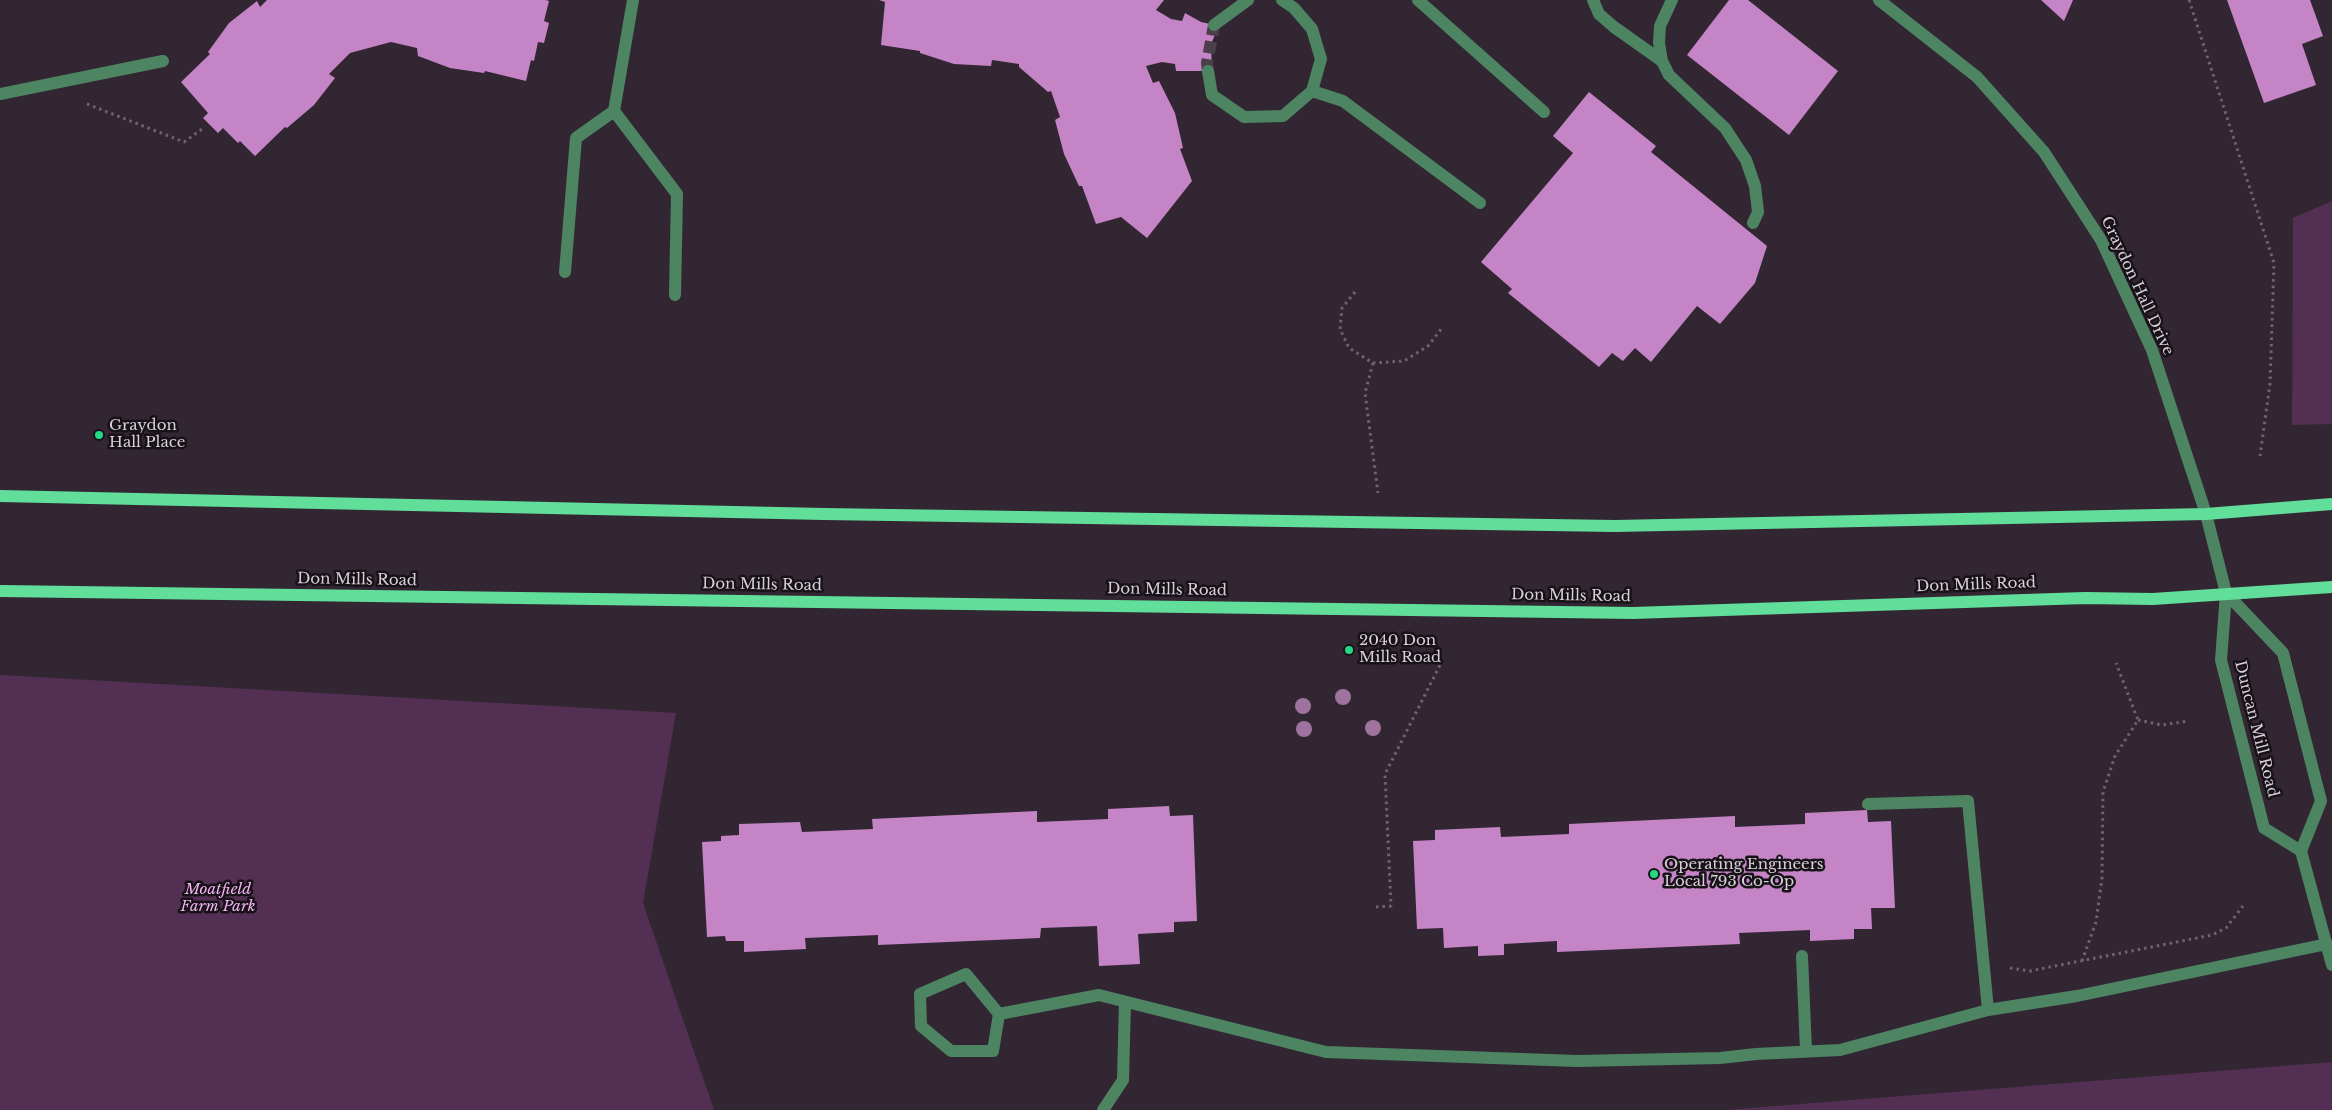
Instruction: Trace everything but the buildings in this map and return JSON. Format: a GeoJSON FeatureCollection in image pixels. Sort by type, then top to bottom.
{"type":"FeatureCollection","features":[{"type":"Feature","properties":{"kind":"main road"},"geometry":{"type":"LineString","coordinates":[[0,496],[824,514],[1615,526],[2206,514],[2332,504]]}},
{"type":"Feature","properties":{"kind":"main road","name":"Don Mills Road"},"geometry":{"type":"LineString","coordinates":[[0,591],[1633,613],[2075,598],[2153,599],[2332,587]]}},
{"type":"Feature","properties":{"kind":"street"},"geometry":{"type":"LineString","coordinates":[[565,272],[576,138],[614,111],[633,0]]}},
{"type":"Feature","properties":{"kind":"street"},"geometry":{"type":"LineString","coordinates":[[1214,25],[1248,0]]}},
{"type":"Feature","properties":{"kind":"street"},"geometry":{"type":"LineString","coordinates":[[1208,71],[1212,95],[1244,117],[1283,116],[1312,91],[1321,59],[1312,29],[1294,8],[1282,0]]}},
{"type":"Feature","properties":{"kind":"street"},"geometry":{"type":"LineString","coordinates":[[1418,0],[1544,112]]}},
{"type":"Feature","properties":{"kind":"street"},"geometry":{"type":"LineString","coordinates":[[1593,0],[1599,14],[1632,41],[1662,61]]}},
{"type":"Feature","properties":{"kind":"street"},"geometry":{"type":"LineString","coordinates":[[1672,0],[1660,26],[1659,43],[1662,61],[1669,75],[1725,128],[1746,160],[1755,186],[1758,212],[1753,223]]}},
{"type":"Feature","properties":{"kind":"street","name":"Graydon Hall Drive"},"geometry":{"type":"LineString","coordinates":[[1879,0],[1977,77],[2044,152],[2101,240],[2152,350],[2206,514]]}},
{"type":"Feature","properties":{"kind":"street"},"geometry":{"type":"LineString","coordinates":[[0,94],[163,61]]}},
{"type":"Feature","properties":{"kind":"street"},"geometry":{"type":"LineString","coordinates":[[1312,91],[1343,101],[1480,203]]}},
{"type":"Feature","properties":{"kind":"street"},"geometry":{"type":"LineString","coordinates":[[614,111],[677,194],[675,295]]}},
{"type":"Feature","properties":{"kind":"street","name":"Duncan Mill Road"},"geometry":{"type":"LineString","coordinates":[[2206,514],[2226,593],[2221,660],[2264,828],[2301,851],[2321,801],[2283,653],[2226,593]]}},
{"type":"Feature","properties":{"kind":"street"},"geometry":{"type":"LineString","coordinates":[[1868,804],[1968,801],[1988,1010]]}},
{"type":"Feature","properties":{"kind":"street"},"geometry":{"type":"LineString","coordinates":[[2301,851],[2332,965]]}},
{"type":"Feature","properties":{"kind":"street"},"geometry":{"type":"LineString","coordinates":[[999,1014],[1099,995],[1326,1052],[1577,1061],[1720,1058],[1840,1050],[1988,1010],[2078,996],[2327,944]]}},
{"type":"Feature","properties":{"kind":"street"},"geometry":{"type":"LineString","coordinates":[[1802,956],[1806,1052]]}},
{"type":"Feature","properties":{"kind":"street"},"geometry":{"type":"LineString","coordinates":[[966,974],[999,1014],[993,1051],[951,1051],[921,1026],[920,994],[966,974]]}},
{"type":"Feature","properties":{"kind":"street"},"geometry":{"type":"LineString","coordinates":[[1103,1110],[1123,1080],[1125,1002]]}},
{"type":"Feature","properties":{"kind":"path"},"geometry":{"type":"LineString","coordinates":[[2189,0],[2274,263],[2270,384],[2260,456]]}},
{"type":"Feature","properties":{"kind":"path"},"geometry":{"type":"LineString","coordinates":[[85,104],[184,142],[205,127]]}},
{"type":"Feature","properties":{"kind":"path"},"geometry":{"type":"LineString","coordinates":[[1355,292],[1342,308],[1340,329],[1349,348],[1373,363],[1404,361],[1428,346],[1442,328]]}},
{"type":"Feature","properties":{"kind":"path"},"geometry":{"type":"LineString","coordinates":[[1373,363],[1365,393],[1378,493]]}},
{"type":"Feature","properties":{"kind":"path"},"geometry":{"type":"LineString","coordinates":[[1376,907],[1391,906],[1385,774],[1441,663]]}},
{"type":"Feature","properties":{"kind":"path"},"geometry":{"type":"LineString","coordinates":[[2116,663],[2138,720]]}},
{"type":"Feature","properties":{"kind":"path"},"geometry":{"type":"LineString","coordinates":[[2138,720],[2162,724],[2189,721]]}},
{"type":"Feature","properties":{"kind":"path"},"geometry":{"type":"LineString","coordinates":[[2082,961],[2096,922],[2102,878],[2103,792],[2116,756],[2138,720]]}},
{"type":"Feature","properties":{"kind":"path"},"geometry":{"type":"LineString","coordinates":[[1985,970],[2001,966],[2030,971],[2212,935],[2226,928],[2243,906]]}},
{"type":"Feature","properties":{"kind":"green space"},"geometry":{"type":"Polygon","coordinates":[[[2332,201],[2332,424],[2292,425],[2293,218],[2332,201]]]}},
{"type":"Feature","properties":{"kind":"green space","name":"Moatfield Farm Park"},"geometry":{"type":"Polygon","coordinates":[[[0,675],[676,713],[643,903],[714,1110],[0,1110],[0,675]]]}},
{"type":"Feature","properties":{"kind":"green space"},"geometry":{"type":"Polygon","coordinates":[[[2332,1062],[2332,1110],[1725,1110],[2092,1081],[2332,1062]]]}},
{"type":"Feature","properties":{"kind":"tunnel"},"geometry":{"type":"LineString","coordinates":[[1208,71],[1207,63],[1214,25]]}},
{"type":"Feature","properties":{"kind":"place","name":"Graydon Hall Place"},"geometry":{"type":"Point","coordinates":[99,435]}},
{"type":"Feature","properties":{"kind":"place","name":"2040 Don Mills Road"},"geometry":{"type":"Point","coordinates":[1349,650]}},
{"type":"Feature","properties":{"kind":"place","name":"Operating Engineers Local 793 Co-Op"},"geometry":{"type":"Point","coordinates":[1654,874]}}]}
